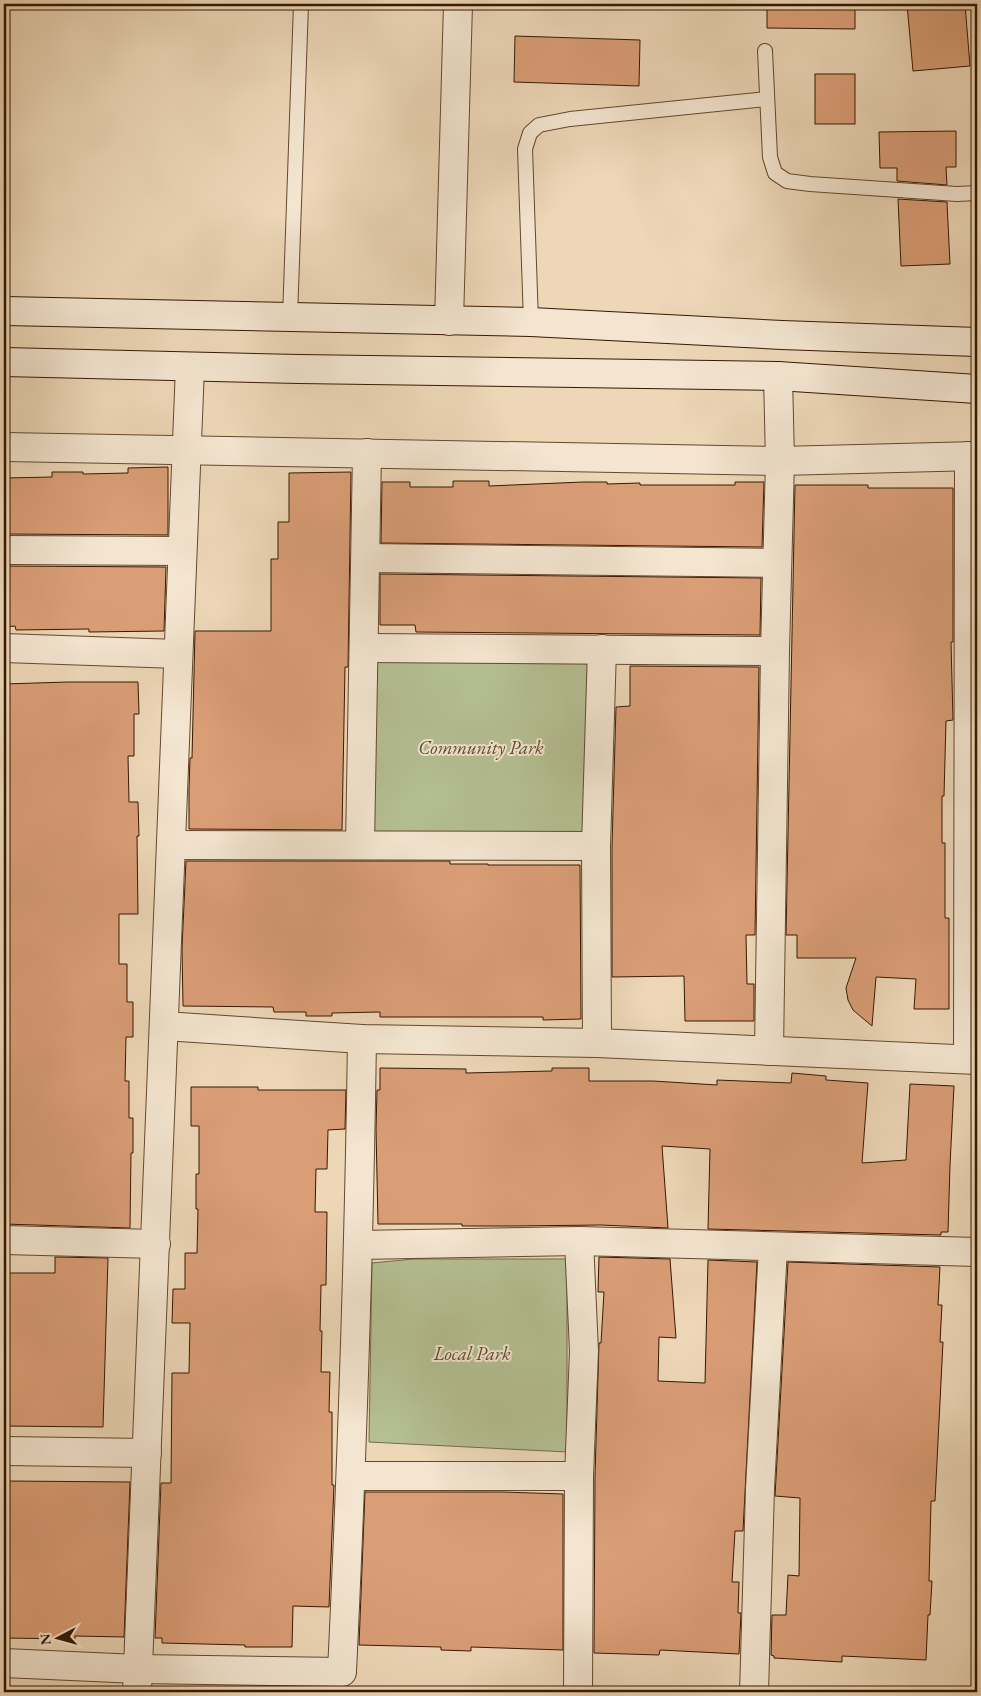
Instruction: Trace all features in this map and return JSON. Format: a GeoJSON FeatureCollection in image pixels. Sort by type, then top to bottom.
{"type":"FeatureCollection","features":[{"type":"Feature","properties":{"kind":"street"},"geometry":{"type":"LineString","coordinates":[[449,321],[458,4]]}},
{"type":"Feature","properties":{"kind":"street"},"geometry":{"type":"LineString","coordinates":[[4,312],[531,322],[782,335],[977,342]]}},
{"type":"Feature","properties":{"kind":"street"},"geometry":{"type":"LineString","coordinates":[[4,362],[190,367],[778,376],[977,389]]}},
{"type":"Feature","properties":{"kind":"street"},"geometry":{"type":"LineString","coordinates":[[137,1680],[148,1453],[190,367]]}},
{"type":"Feature","properties":{"kind":"street"},"geometry":{"type":"LineString","coordinates":[[769,1051],[780,461],[778,376]]}},
{"type":"Feature","properties":{"kind":"street"},"geometry":{"type":"LineString","coordinates":[[4,447],[780,461],[973,456],[973,1060],[596,1043],[362,1039],[164,1026]]}},
{"type":"Feature","properties":{"kind":"street"},"geometry":{"type":"LineString","coordinates":[[360,845],[367,453]]}},
{"type":"Feature","properties":{"kind":"street"},"geometry":{"type":"LineString","coordinates":[[4,550],[182,551]]}},
{"type":"Feature","properties":{"kind":"street"},"geometry":{"type":"LineString","coordinates":[[366,558],[777,563]]}},
{"type":"Feature","properties":{"kind":"street"},"geometry":{"type":"LineString","coordinates":[[4,648],[178,654]]}},
{"type":"Feature","properties":{"kind":"street"},"geometry":{"type":"LineString","coordinates":[[364,648],[775,651]]}},
{"type":"Feature","properties":{"kind":"street"},"geometry":{"type":"LineString","coordinates":[[596,1043],[596,846],[602,650]]}},
{"type":"Feature","properties":{"kind":"street"},"geometry":{"type":"LineString","coordinates":[[172,845],[596,846]]}},
{"type":"Feature","properties":{"kind":"street"},"geometry":{"type":"LineString","coordinates":[[4,1663],[137,1680],[342,1672],[351,1476],[362,1039]]}},
{"type":"Feature","properties":{"kind":"street"},"geometry":{"type":"LineString","coordinates":[[4,1240],[156,1244]]}},
{"type":"Feature","properties":{"kind":"street"},"geometry":{"type":"LineString","coordinates":[[358,1245],[580,1241],[977,1252]]}},
{"type":"Feature","properties":{"kind":"street"},"geometry":{"type":"LineString","coordinates":[[578,1692],[579,1476],[584,1351],[580,1241]]}},
{"type":"Feature","properties":{"kind":"street"},"geometry":{"type":"LineString","coordinates":[[754,1692],[760,1489],[773,1247]]}},
{"type":"Feature","properties":{"kind":"street"},"geometry":{"type":"LineString","coordinates":[[4,1450],[148,1453]]}},
{"type":"Feature","properties":{"kind":"street"},"geometry":{"type":"LineString","coordinates":[[351,1476],[579,1476]]}},
{"type":"Feature","properties":{"kind":"lane"},"geometry":{"type":"LineString","coordinates":[[290,318],[301,4]]}},
{"type":"Feature","properties":{"kind":"lane"},"geometry":{"type":"LineString","coordinates":[[765,51],[770,157],[775,173],[788,181],[810,184],[957,194],[977,193]]}},
{"type":"Feature","properties":{"kind":"lane"},"geometry":{"type":"LineString","coordinates":[[531,322],[525,150],[530,133],[539,125],[570,119],[767,99]]}},
{"type":"Feature","properties":{"kind":"green space","name":"Community Park"},"geometry":{"type":"Polygon","coordinates":[[[364,648],[602,649],[596,846],[360,845],[364,648]]]}},
{"type":"Feature","properties":{"kind":"green space","name":"Local Park"},"geometry":{"type":"Polygon","coordinates":[[[413,1259],[567,1259],[567,1452],[369,1442],[372,1263],[413,1259]]]}},
{"type":"Feature","properties":{"kind":"building"},"geometry":{"type":"Polygon","coordinates":[[[767,4],[855,4],[855,29],[767,28],[767,4]]]}},
{"type":"Feature","properties":{"kind":"building"},"geometry":{"type":"Polygon","coordinates":[[[907,4],[965,4],[970,66],[913,71],[907,4]]]}},
{"type":"Feature","properties":{"kind":"building"},"geometry":{"type":"Polygon","coordinates":[[[515,36],[640,40],[639,86],[514,82],[515,36]]]}},
{"type":"Feature","properties":{"kind":"building"},"geometry":{"type":"Polygon","coordinates":[[[815,74],[855,74],[855,124],[815,124],[815,74]]]}},
{"type":"Feature","properties":{"kind":"building"},"geometry":{"type":"Polygon","coordinates":[[[956,131],[956,167],[946,167],[947,185],[897,181],[897,168],[880,168],[879,132],[956,131]]]}},
{"type":"Feature","properties":{"kind":"building"},"geometry":{"type":"Polygon","coordinates":[[[898,199],[947,202],[950,264],[901,266],[898,199]]]}},
{"type":"Feature","properties":{"kind":"building"},"geometry":{"type":"Polygon","coordinates":[[[168,467],[168,535],[4,534],[4,478],[52,477],[52,472],[83,472],[83,474],[128,473],[128,468],[168,467]]]}},
{"type":"Feature","properties":{"kind":"building"},"geometry":{"type":"Polygon","coordinates":[[[351,472],[348,667],[345,667],[342,830],[189,829],[195,631],[271,631],[271,559],[278,559],[278,522],[289,522],[289,473],[351,472]]]}},
{"type":"Feature","properties":{"kind":"building"},"geometry":{"type":"Polygon","coordinates":[[[453,481],[489,481],[489,486],[583,482],[607,482],[607,484],[640,483],[640,485],[735,485],[735,482],[764,482],[762,547],[381,543],[382,482],[410,482],[410,487],[453,487],[453,481]]]}},
{"type":"Feature","properties":{"kind":"building"},"geometry":{"type":"Polygon","coordinates":[[[795,485],[868,485],[868,488],[953,488],[953,642],[951,642],[953,720],[946,721],[944,796],[942,796],[942,843],[945,843],[945,918],[949,918],[949,1009],[914,1009],[916,979],[876,977],[872,1026],[853,1010],[848,1000],[846,988],[856,958],[797,958],[797,935],[786,935],[795,485]]]}},
{"type":"Feature","properties":{"kind":"building"},"geometry":{"type":"Polygon","coordinates":[[[4,566],[166,567],[164,631],[89,632],[89,629],[16,630],[15,626],[4,627],[4,566]]]}},
{"type":"Feature","properties":{"kind":"building"},"geometry":{"type":"Polygon","coordinates":[[[380,574],[761,578],[760,635],[416,632],[415,625],[380,625],[380,574]]]}},
{"type":"Feature","properties":{"kind":"building"},"geometry":{"type":"Polygon","coordinates":[[[630,666],[759,667],[755,935],[746,935],[747,984],[754,984],[754,1021],[685,1021],[684,976],[612,977],[612,846],[616,707],[630,706],[630,666]]]}},
{"type":"Feature","properties":{"kind":"building"},"geometry":{"type":"Polygon","coordinates":[[[138,682],[139,714],[134,714],[134,756],[128,756],[129,802],[138,802],[138,914],[119,914],[119,964],[127,964],[127,1002],[133,1002],[133,1037],[126,1037],[125,1081],[129,1081],[129,1118],[133,1118],[130,1228],[4,1224],[4,684],[138,682]]]}},
{"type":"Feature","properties":{"kind":"building"},"geometry":{"type":"Polygon","coordinates":[[[186,861],[450,861],[450,864],[580,865],[581,1019],[543,1020],[543,1017],[380,1017],[380,1012],[332,1013],[332,1016],[306,1016],[306,1012],[274,1012],[273,1007],[183,1006],[182,948],[186,861]]]}},
{"type":"Feature","properties":{"kind":"building"},"geometry":{"type":"Polygon","coordinates":[[[380,1068],[466,1069],[466,1073],[552,1071],[552,1068],[589,1068],[589,1081],[653,1081],[717,1085],[717,1080],[791,1083],[792,1073],[826,1076],[826,1080],[868,1083],[862,1163],[906,1160],[910,1084],[954,1086],[948,1232],[941,1232],[941,1235],[708,1229],[710,1149],[662,1146],[668,1228],[601,1225],[462,1226],[462,1224],[378,1224],[376,1129],[377,1090],[380,1090],[380,1068]]]}},
{"type":"Feature","properties":{"kind":"building"},"geometry":{"type":"Polygon","coordinates":[[[191,1087],[258,1087],[258,1090],[346,1090],[345,1129],[328,1130],[327,1169],[316,1169],[315,1212],[327,1212],[326,1285],[321,1285],[320,1331],[322,1331],[321,1372],[330,1372],[329,1412],[332,1412],[332,1485],[334,1485],[329,1607],[293,1606],[292,1647],[162,1643],[162,1638],[155,1638],[161,1483],[171,1483],[172,1373],[189,1373],[190,1323],[172,1323],[173,1289],[185,1289],[185,1253],[197,1253],[198,1209],[196,1209],[196,1174],[199,1174],[199,1126],[191,1126],[191,1087]]]}},
{"type":"Feature","properties":{"kind":"building"},"geometry":{"type":"Polygon","coordinates":[[[55,1257],[108,1258],[103,1427],[4,1426],[4,1273],[55,1273],[55,1257]]]}},
{"type":"Feature","properties":{"kind":"building"},"geometry":{"type":"Polygon","coordinates":[[[599,1257],[670,1259],[676,1338],[659,1337],[658,1381],[705,1383],[708,1260],[757,1262],[743,1531],[735,1531],[732,1582],[739,1582],[738,1613],[741,1613],[739,1654],[660,1650],[659,1655],[594,1653],[595,1476],[599,1343],[601,1343],[604,1292],[598,1292],[599,1257]]]}},
{"type":"Feature","properties":{"kind":"building"},"geometry":{"type":"Polygon","coordinates":[[[788,1262],[940,1267],[938,1305],[942,1305],[940,1342],[943,1342],[935,1501],[931,1501],[929,1581],[932,1581],[926,1660],[842,1656],[842,1662],[774,1658],[771,1655],[772,1615],[786,1615],[788,1575],[799,1576],[800,1498],[775,1496],[788,1262]]]}},
{"type":"Feature","properties":{"kind":"building"},"geometry":{"type":"Polygon","coordinates":[[[7,1481],[130,1482],[124,1637],[75,1636],[75,1639],[4,1638],[7,1481]]]}},
{"type":"Feature","properties":{"kind":"building"},"geometry":{"type":"Polygon","coordinates":[[[365,1492],[563,1494],[563,1650],[471,1647],[471,1651],[441,1650],[441,1647],[359,1645],[365,1492]]]}}]}
